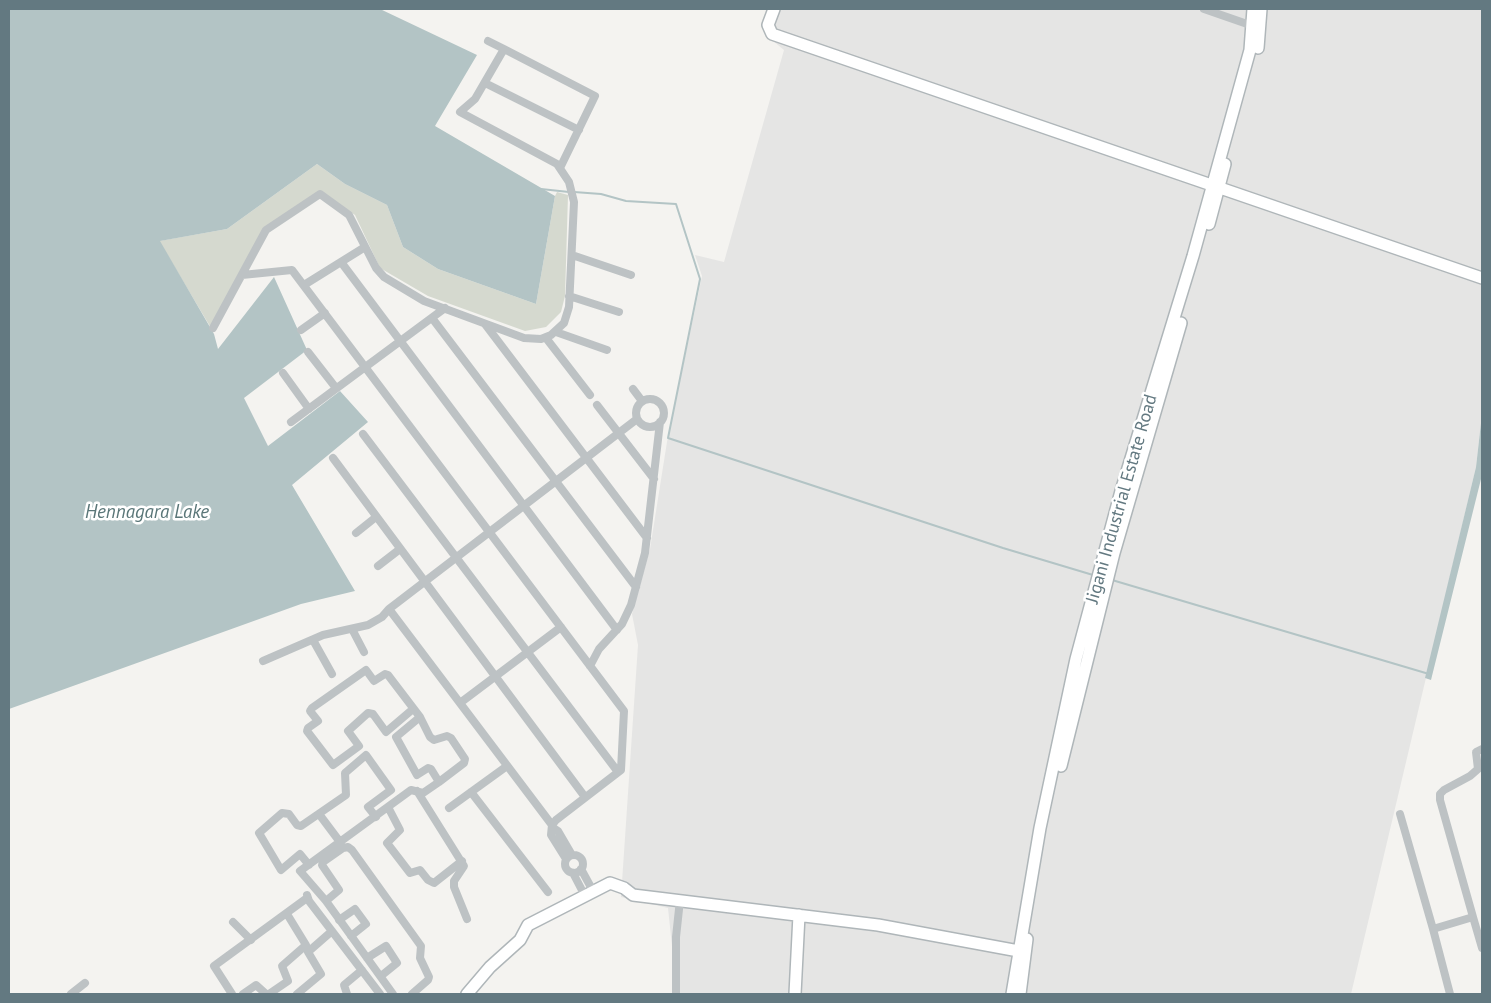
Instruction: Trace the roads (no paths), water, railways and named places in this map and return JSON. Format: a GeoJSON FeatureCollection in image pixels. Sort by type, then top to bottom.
{"type":"FeatureCollection","features":[{"type":"Feature","properties":{"kind":"street"},"geometry":{"type":"LineString","coordinates":[[774,9],[768,25],[772,34],[1482,278]]}},
{"type":"Feature","properties":{"kind":"street"},"geometry":{"type":"LineString","coordinates":[[1204,9],[1253,26]]}},
{"type":"Feature","properties":{"kind":"street","name":"Jigani Industrial Estate Road"},"geometry":{"type":"LineString","coordinates":[[1216,185],[1250,50],[1253,9]]}},
{"type":"Feature","properties":{"kind":"street","name":"Jigani Industrial Estate Road"},"geometry":{"type":"LineString","coordinates":[[1012,994],[1103,578],[1216,185],[1257,53],[1261,9]]}},
{"type":"Feature","properties":{"kind":"street"},"geometry":{"type":"LineString","coordinates":[[488,41],[595,96],[560,168]]}},
{"type":"Feature","properties":{"kind":"street"},"geometry":{"type":"LineString","coordinates":[[213,328],[266,230],[320,194],[350,215],[378,272],[424,301],[524,338],[546,338],[556,332],[566,318],[570,296],[574,202],[568,182],[557,164],[460,112],[475,99],[504,49]]}},
{"type":"Feature","properties":{"kind":"street"},"geometry":{"type":"LineString","coordinates":[[485,83],[579,130]]}},
{"type":"Feature","properties":{"kind":"street"},"geometry":{"type":"LineString","coordinates":[[304,285],[365,247]]}},
{"type":"Feature","properties":{"kind":"street"},"geometry":{"type":"LineString","coordinates":[[572,255],[631,275]]}},
{"type":"Feature","properties":{"kind":"street"},"geometry":{"type":"LineString","coordinates":[[341,262],[617,630]]}},
{"type":"Feature","properties":{"kind":"street"},"geometry":{"type":"LineString","coordinates":[[242,275],[292,270],[624,711],[621,770],[556,820],[552,826],[551,835],[569,857],[581,859],[581,869],[589,893]]}},
{"type":"Feature","properties":{"kind":"street"},"geometry":{"type":"LineString","coordinates":[[570,296],[620,312]]}},
{"type":"Feature","properties":{"kind":"street"},"geometry":{"type":"LineString","coordinates":[[291,422],[445,308]]}},
{"type":"Feature","properties":{"kind":"street"},"geometry":{"type":"LineString","coordinates":[[301,330],[325,313]]}},
{"type":"Feature","properties":{"kind":"street"},"geometry":{"type":"LineString","coordinates":[[432,318],[636,587]]}},
{"type":"Feature","properties":{"kind":"street"},"geometry":{"type":"LineString","coordinates":[[484,324],[647,538]]}},
{"type":"Feature","properties":{"kind":"street"},"geometry":{"type":"LineString","coordinates":[[556,332],[607,350]]}},
{"type":"Feature","properties":{"kind":"street"},"geometry":{"type":"LineString","coordinates":[[546,338],[590,395]]}},
{"type":"Feature","properties":{"kind":"street"},"geometry":{"type":"LineString","coordinates":[[308,352],[336,388]]}},
{"type":"Feature","properties":{"kind":"street"},"geometry":{"type":"LineString","coordinates":[[283,373],[309,409]]}},
{"type":"Feature","properties":{"kind":"street"},"geometry":{"type":"LineString","coordinates":[[633,388],[642,401]]}},
{"type":"Feature","properties":{"kind":"street"},"geometry":{"type":"LineString","coordinates":[[590,666],[599,650],[617,630],[629,612],[647,538],[660,422],[664,412],[659,403],[649,399],[642,401],[637,408],[637,419]]}},
{"type":"Feature","properties":{"kind":"street"},"geometry":{"type":"LineString","coordinates":[[597,405],[654,479]]}},
{"type":"Feature","properties":{"kind":"street"},"geometry":{"type":"LineString","coordinates":[[637,419],[648,427],[660,422]]}},
{"type":"Feature","properties":{"kind":"street"},"geometry":{"type":"LineString","coordinates":[[263,661],[313,640],[372,623],[637,419]]}},
{"type":"Feature","properties":{"kind":"street"},"geometry":{"type":"LineString","coordinates":[[362,434],[618,772]]}},
{"type":"Feature","properties":{"kind":"street"},"geometry":{"type":"LineString","coordinates":[[333,458],[585,797]]}},
{"type":"Feature","properties":{"kind":"street"},"geometry":{"type":"LineString","coordinates":[[356,533],[376,517]]}},
{"type":"Feature","properties":{"kind":"street"},"geometry":{"type":"LineString","coordinates":[[378,566],[400,549]]}},
{"type":"Feature","properties":{"kind":"street"},"geometry":{"type":"LineString","coordinates":[[389,609],[552,826]]}},
{"type":"Feature","properties":{"kind":"street"},"geometry":{"type":"LineString","coordinates":[[460,703],[561,627]]}},
{"type":"Feature","properties":{"kind":"street"},"geometry":{"type":"LineString","coordinates":[[352,629],[364,652]]}},
{"type":"Feature","properties":{"kind":"street"},"geometry":{"type":"LineString","coordinates":[[313,640],[332,674]]}},
{"type":"Feature","properties":{"kind":"street"},"geometry":{"type":"LineString","coordinates":[[359,746],[333,766],[307,731],[308,728],[318,721],[310,711],[312,708],[366,670],[374,681],[385,674],[388,675],[420,717],[430,737],[434,740],[448,736],[465,759],[439,782],[423,793],[411,790],[300,871],[326,901],[393,994]]}},
{"type":"Feature","properties":{"kind":"street"},"geometry":{"type":"LineString","coordinates":[[376,817],[368,807],[391,790],[348,731],[368,713],[373,714],[386,732],[413,709]]}},
{"type":"Feature","properties":{"kind":"street"},"geometry":{"type":"LineString","coordinates":[[420,717],[396,737],[418,775],[428,768],[431,769],[439,782]]}},
{"type":"Feature","properties":{"kind":"street"},"geometry":{"type":"LineString","coordinates":[[1482,749],[1476,752],[1478,769],[1470,776],[1444,790],[1440,800],[1482,948]]}},
{"type":"Feature","properties":{"kind":"street"},"geometry":{"type":"LineString","coordinates":[[309,865],[300,854],[281,870],[259,833],[282,813],[290,814],[298,827],[346,795],[345,772],[366,755]]}},
{"type":"Feature","properties":{"kind":"street"},"geometry":{"type":"LineString","coordinates":[[449,808],[507,766]]}},
{"type":"Feature","properties":{"kind":"street"},"geometry":{"type":"LineString","coordinates":[[417,791],[462,861],[462,871],[454,881],[454,887],[467,919]]}},
{"type":"Feature","properties":{"kind":"street"},"geometry":{"type":"LineString","coordinates":[[471,792],[548,892]]}},
{"type":"Feature","properties":{"kind":"street"},"geometry":{"type":"LineString","coordinates":[[388,807],[400,830],[387,842],[410,874],[420,870],[428,880],[434,883],[462,861]]}},
{"type":"Feature","properties":{"kind":"street"},"geometry":{"type":"LineString","coordinates":[[318,814],[340,842]]}},
{"type":"Feature","properties":{"kind":"street"},"geometry":{"type":"LineString","coordinates":[[1400,814],[1450,994]]}},
{"type":"Feature","properties":{"kind":"street"},"geometry":{"type":"LineString","coordinates":[[326,901],[339,890],[322,865],[323,862],[343,848],[348,847],[421,946],[420,958],[429,976],[428,980],[412,994]]}},
{"type":"Feature","properties":{"kind":"street"},"geometry":{"type":"LineString","coordinates":[[569,857],[565,868],[573,873],[589,893]]}},
{"type":"Feature","properties":{"kind":"street"},"geometry":{"type":"LineString","coordinates":[[573,873],[581,869]]}},
{"type":"Feature","properties":{"kind":"street"},"geometry":{"type":"LineString","coordinates":[[466,994],[490,967],[520,940],[528,925],[610,882],[624,888],[633,895],[878,926],[1022,952]]}},
{"type":"Feature","properties":{"kind":"street"},"geometry":{"type":"LineString","coordinates":[[232,994],[214,966],[287,914],[307,898],[309,892],[315,889]]}},
{"type":"Feature","properties":{"kind":"street"},"geometry":{"type":"LineString","coordinates":[[307,898],[380,994]]}},
{"type":"Feature","properties":{"kind":"street"},"geometry":{"type":"LineString","coordinates":[[676,994],[676,937],[680,900]]}},
{"type":"Feature","properties":{"kind":"street"},"geometry":{"type":"LineString","coordinates":[[339,920],[355,909],[366,924],[352,936]]}},
{"type":"Feature","properties":{"kind":"street"},"geometry":{"type":"LineString","coordinates":[[243,994],[256,985],[268,994],[288,981],[282,966],[306,945],[287,914]]}},
{"type":"Feature","properties":{"kind":"street"},"geometry":{"type":"LineString","coordinates":[[795,994],[799,915]]}},
{"type":"Feature","properties":{"kind":"street"},"geometry":{"type":"LineString","coordinates":[[1433,929],[1473,917]]}},
{"type":"Feature","properties":{"kind":"street"},"geometry":{"type":"LineString","coordinates":[[233,922],[251,940]]}},
{"type":"Feature","properties":{"kind":"street"},"geometry":{"type":"LineString","coordinates":[[297,994],[321,974],[308,952],[332,931]]}},
{"type":"Feature","properties":{"kind":"street"},"geometry":{"type":"LineString","coordinates":[[367,958],[382,946],[386,946],[397,963],[381,976]]}},
{"type":"Feature","properties":{"kind":"street"},"geometry":{"type":"LineString","coordinates":[[353,958],[362,950]]}},
{"type":"Feature","properties":{"kind":"street","name":"Jigani Industrial Estate Road"},"geometry":{"type":"LineString","coordinates":[[1020,994],[1022,952]]}},
{"type":"Feature","properties":{"kind":"street"},"geometry":{"type":"LineString","coordinates":[[347,994],[344,985],[362,970]]}},
{"type":"Feature","properties":{"kind":"street"},"geometry":{"type":"LineString","coordinates":[[71,994],[85,983]]}},
{"type":"Feature","properties":{"kind":"water","name":"Hennagara Lake"},"geometry":{"type":"Polygon","coordinates":[[[9,9],[380,9],[477,55],[435,126],[555,196],[536,304],[438,269],[403,247],[387,205],[345,184],[317,164],[227,229],[160,241],[214,334],[218,349],[274,277],[307,350],[244,398],[268,446],[340,391],[368,422],[292,485],[355,591],[301,604],[9,709],[9,9]]]}},
{"type":"Feature","properties":{"kind":"water"},"geometry":{"type":"Polygon","coordinates":[[[1482,414],[1482,475],[1431,680],[1425,678],[1476,467],[1482,414]]]}},
{"type":"Feature","properties":{"kind":"waterway"},"geometry":{"type":"LineString","coordinates":[[541,189],[569,192]]}},
{"type":"Feature","properties":{"kind":"waterway"},"geometry":{"type":"LineString","coordinates":[[574,192],[601,194],[626,201],[676,204],[700,279],[668,438],[1003,548],[1093,575]]}},
{"type":"Feature","properties":{"kind":"waterway"},"geometry":{"type":"LineString","coordinates":[[1112,580],[1429,674]]}}]}
